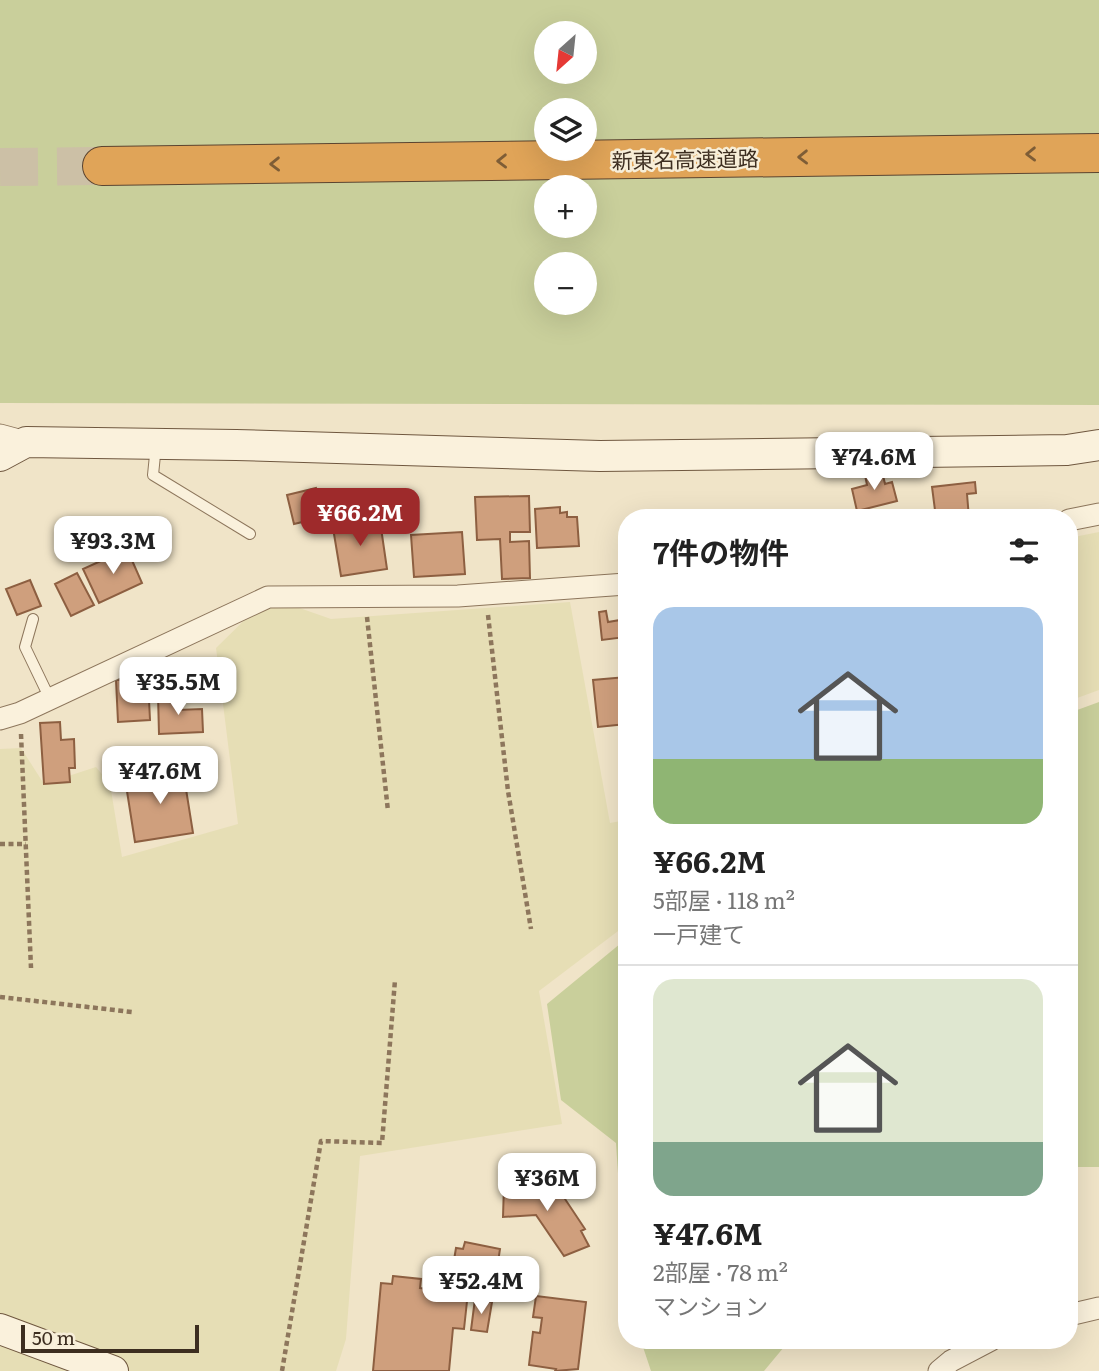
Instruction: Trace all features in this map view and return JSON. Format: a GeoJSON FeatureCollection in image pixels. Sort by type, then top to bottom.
{"type":"FeatureCollection","features":[{"type":"Feature","properties":{"kind":"highway","name":"新東名高速道路"},"geometry":{"type":"LineString","coordinates":[[103,166],[1099,153]]}},
{"type":"Feature","properties":{"kind":"street"},"geometry":{"type":"LineString","coordinates":[[9,444],[156,443],[600,456],[1067,450],[1099,445]]}},
{"type":"Feature","properties":{"kind":"street"},"geometry":{"type":"LineString","coordinates":[[1078,518],[1099,514]]}},
{"type":"Feature","properties":{"kind":"street"},"geometry":{"type":"LineString","coordinates":[[10,716],[268,597],[485,594],[618,585]]}},
{"type":"Feature","properties":{"kind":"street"},"geometry":{"type":"LineString","coordinates":[[1078,1313],[1099,1308]]}},
{"type":"Feature","properties":{"kind":"street"},"geometry":{"type":"LineString","coordinates":[[0,1329],[113,1371]]}},
{"type":"Feature","properties":{"kind":"street"},"geometry":{"type":"LineString","coordinates":[[939,1371],[974,1349]]}},
{"type":"Feature","properties":{"kind":"lane"},"geometry":{"type":"LineString","coordinates":[[156,443],[153,475],[250,534]]}},
{"type":"Feature","properties":{"kind":"lane"},"geometry":{"type":"LineString","coordinates":[[33,619],[25,647],[50,699]]}},
{"type":"Feature","properties":{"kind":"path"},"geometry":{"type":"LineString","coordinates":[[485,594],[508,791],[531,929]]}},
{"type":"Feature","properties":{"kind":"path"},"geometry":{"type":"LineString","coordinates":[[365,596],[388,811]]}},
{"type":"Feature","properties":{"kind":"path"},"geometry":{"type":"LineString","coordinates":[[10,716],[26,844],[31,968]]}},
{"type":"Feature","properties":{"kind":"path"},"geometry":{"type":"LineString","coordinates":[[0,844],[26,844]]}},
{"type":"Feature","properties":{"kind":"path"},"geometry":{"type":"LineString","coordinates":[[282,1371],[321,1141],[382,1143],[395,980]]}},
{"type":"Feature","properties":{"kind":"path"},"geometry":{"type":"LineString","coordinates":[[0,997],[132,1012]]}},
{"type":"Feature","properties":{"kind":"shaded area"},"geometry":{"type":"Polygon","coordinates":[[[1099,532],[1099,690],[1078,698],[1078,536],[1099,532]]]}},
{"type":"Feature","properties":{"kind":"shaded area"},"geometry":{"type":"Polygon","coordinates":[[[268,597],[331,619],[570,602],[610,823],[618,822],[618,931],[539,991],[562,1124],[360,1156],[346,1339],[336,1371],[0,1371],[0,749],[21,748],[44,784],[96,767],[110,784],[122,857],[238,824],[216,648],[268,597]]]}},
{"type":"Feature","properties":{"kind":"green space"},"geometry":{"type":"Polygon","coordinates":[[[0,0],[1099,0],[1099,405],[0,403],[0,0]]]}},
{"type":"Feature","properties":{"kind":"green space"},"geometry":{"type":"Polygon","coordinates":[[[1099,702],[1099,1167],[1078,1167],[1078,710],[1099,702]]]}},
{"type":"Feature","properties":{"kind":"green space"},"geometry":{"type":"Polygon","coordinates":[[[618,946],[618,1174],[616,1143],[561,1100],[547,1004],[618,946]]]}},
{"type":"Feature","properties":{"kind":"green space"},"geometry":{"type":"Polygon","coordinates":[[[644,1349],[782,1349],[764,1371],[651,1371],[644,1349]]]}},
{"type":"Feature","properties":{"kind":"building"},"geometry":{"type":"Polygon","coordinates":[[[882,471],[885,484],[892,482],[897,501],[857,509],[852,489],[867,485],[865,475],[882,471]]]}},
{"type":"Feature","properties":{"kind":"building"},"geometry":{"type":"Polygon","coordinates":[[[975,482],[976,493],[967,494],[968,509],[935,509],[932,487],[975,482]]]}},
{"type":"Feature","properties":{"kind":"building"},"geometry":{"type":"Polygon","coordinates":[[[316,488],[323,517],[294,524],[287,495],[316,488]]]}},
{"type":"Feature","properties":{"kind":"building"},"geometry":{"type":"Polygon","coordinates":[[[529,496],[530,532],[510,532],[510,542],[529,541],[530,578],[502,579],[500,539],[477,540],[475,497],[529,496]]]}},
{"type":"Feature","properties":{"kind":"building"},"geometry":{"type":"Polygon","coordinates":[[[560,507],[560,513],[567,512],[567,517],[577,517],[579,546],[537,548],[535,509],[560,507]]]}},
{"type":"Feature","properties":{"kind":"building"},"geometry":{"type":"Polygon","coordinates":[[[380,521],[387,569],[341,576],[333,528],[380,521]]]}},
{"type":"Feature","properties":{"kind":"building"},"geometry":{"type":"Polygon","coordinates":[[[462,532],[465,574],[414,577],[411,535],[462,532]]]}},
{"type":"Feature","properties":{"kind":"building"},"geometry":{"type":"Polygon","coordinates":[[[127,549],[142,583],[99,603],[83,569],[127,549]]]}},
{"type":"Feature","properties":{"kind":"building"},"geometry":{"type":"Polygon","coordinates":[[[77,573],[94,605],[71,616],[55,584],[77,573]]]}},
{"type":"Feature","properties":{"kind":"building"},"geometry":{"type":"Polygon","coordinates":[[[30,580],[41,606],[17,615],[6,589],[30,580]]]}},
{"type":"Feature","properties":{"kind":"building"},"geometry":{"type":"Polygon","coordinates":[[[606,611],[608,622],[618,620],[618,638],[602,640],[599,612],[606,611]]]}},
{"type":"Feature","properties":{"kind":"building"},"geometry":{"type":"Polygon","coordinates":[[[618,678],[618,725],[598,727],[593,680],[618,678]]]}},
{"type":"Feature","properties":{"kind":"building"},"geometry":{"type":"Polygon","coordinates":[[[148,679],[150,720],[118,722],[116,680],[148,679]]]}},
{"type":"Feature","properties":{"kind":"building"},"geometry":{"type":"Polygon","coordinates":[[[158,695],[177,695],[177,710],[202,709],[203,732],[159,734],[158,695]]]}},
{"type":"Feature","properties":{"kind":"building"},"geometry":{"type":"Polygon","coordinates":[[[60,722],[61,740],[74,739],[75,768],[69,768],[70,782],[44,784],[40,723],[60,722]]]}},
{"type":"Feature","properties":{"kind":"building"},"geometry":{"type":"Polygon","coordinates":[[[182,764],[193,833],[135,842],[126,785],[158,780],[156,768],[182,764]]]}},
{"type":"Feature","properties":{"kind":"building"},"geometry":{"type":"Polygon","coordinates":[[[555,1184],[585,1229],[581,1231],[589,1246],[564,1256],[536,1215],[503,1217],[504,1185],[555,1184]]]}},
{"type":"Feature","properties":{"kind":"building"},"geometry":{"type":"Polygon","coordinates":[[[465,1242],[500,1249],[495,1282],[454,1275],[455,1269],[462,1268],[461,1261],[454,1260],[456,1248],[463,1249],[465,1242]]]}},
{"type":"Feature","properties":{"kind":"building"},"geometry":{"type":"Polygon","coordinates":[[[393,1276],[421,1279],[420,1288],[468,1292],[464,1329],[453,1328],[449,1371],[373,1371],[381,1283],[392,1284],[393,1276]]]}},
{"type":"Feature","properties":{"kind":"building"},"geometry":{"type":"Polygon","coordinates":[[[536,1296],[586,1302],[578,1369],[555,1371],[556,1369],[529,1365],[533,1332],[540,1333],[542,1318],[533,1317],[536,1296]]]}},
{"type":"Feature","properties":{"kind":"building"},"geometry":{"type":"Polygon","coordinates":[[[475,1299],[492,1302],[487,1332],[471,1330],[475,1299]]]}},
{"type":"Feature","properties":{"kind":"tunnel"},"geometry":{"type":"LineString","coordinates":[[0,167],[102,166]]}}]}
